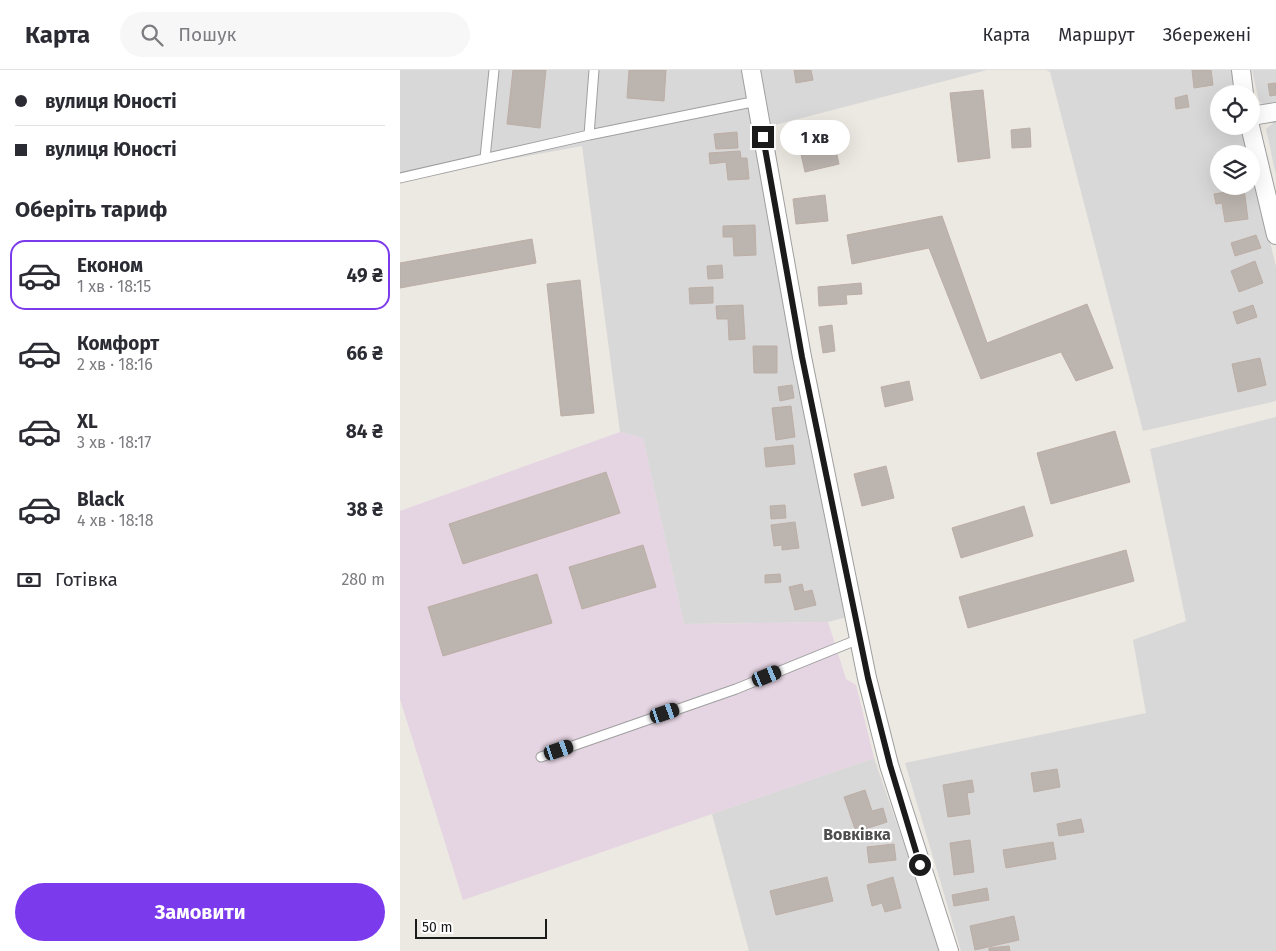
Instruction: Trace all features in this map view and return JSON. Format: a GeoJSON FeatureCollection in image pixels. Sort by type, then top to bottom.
{"type":"FeatureCollection","features":[{"type":"Feature","properties":{"kind":"street"},"geometry":{"type":"LineString","coordinates":[[751,70],[802,357],[859,639],[890,765],[949,951]]}},
{"type":"Feature","properties":{"kind":"street"},"geometry":{"type":"LineString","coordinates":[[1240,70],[1242,85]]}},
{"type":"Feature","properties":{"kind":"street"},"geometry":{"type":"LineString","coordinates":[[1260,115],[1276,112]]}},
{"type":"Feature","properties":{"kind":"street"},"geometry":{"type":"LineString","coordinates":[[1252,135],[1276,235]]}},
{"type":"Feature","properties":{"kind":"lane"},"geometry":{"type":"LineString","coordinates":[[485,158],[494,70]]}},
{"type":"Feature","properties":{"kind":"lane"},"geometry":{"type":"LineString","coordinates":[[589,135],[594,70]]}},
{"type":"Feature","properties":{"kind":"lane"},"geometry":{"type":"LineString","coordinates":[[400,178],[589,135],[757,101]]}},
{"type":"Feature","properties":{"kind":"lane"},"geometry":{"type":"LineString","coordinates":[[541,757],[736,689],[859,639]]}},
{"type":"Feature","properties":{"kind":"shaded area"},"geometry":{"type":"Polygon","coordinates":[[[400,70],[747,70],[847,617],[828,622],[684,624],[643,438],[620,432],[582,146],[400,179],[400,70]]]}},
{"type":"Feature","properties":{"kind":"shaded area"},"geometry":{"type":"Polygon","coordinates":[[[759,70],[987,70],[767,127],[759,70]]]}},
{"type":"Feature","properties":{"kind":"shaded area"},"geometry":{"type":"Polygon","coordinates":[[[1046,70],[1232,70],[1234,85],[1210,85],[1210,135],[1245,135],[1247,145],[1210,145],[1210,195],[1259,195],[1276,267],[1276,401],[1143,431],[1050,72],[1046,70]]]}},
{"type":"Feature","properties":{"kind":"shaded area"},"geometry":{"type":"Polygon","coordinates":[[[1252,70],[1276,70],[1276,104],[1265,106],[1260,102],[1260,85],[1255,85],[1252,70]]]}},
{"type":"Feature","properties":{"kind":"shaded area"},"geometry":{"type":"Polygon","coordinates":[[[1276,121],[1276,175],[1266,129],[1276,121]]]}},
{"type":"Feature","properties":{"kind":"shaded area"},"geometry":{"type":"Polygon","coordinates":[[[1276,417],[1276,951],[961,951],[905,763],[1146,713],[1133,640],[1186,621],[1150,449],[1276,417]]]}},
{"type":"Feature","properties":{"kind":"shaded area"},"geometry":{"type":"Polygon","coordinates":[[[620,432],[643,438],[684,624],[828,622],[846,679],[856,685],[874,758],[463,900],[400,699],[400,511],[620,432]]]}},
{"type":"Feature","properties":{"kind":"shaded area"},"geometry":{"type":"Polygon","coordinates":[[[874,758],[941,951],[749,951],[712,814],[874,758]]]}},
{"type":"Feature","properties":{"kind":"building"},"geometry":{"type":"Polygon","coordinates":[[[513,70],[546,70],[540,128],[507,124],[513,70]]]}},
{"type":"Feature","properties":{"kind":"building"},"geometry":{"type":"Polygon","coordinates":[[[629,70],[666,70],[664,101],[627,98],[629,70]]]}},
{"type":"Feature","properties":{"kind":"building"},"geometry":{"type":"Polygon","coordinates":[[[794,70],[811,70],[813,80],[796,83],[794,70]]]}},
{"type":"Feature","properties":{"kind":"building"},"geometry":{"type":"Polygon","coordinates":[[[1192,70],[1211,70],[1213,85],[1194,88],[1192,70]]]}},
{"type":"Feature","properties":{"kind":"building"},"geometry":{"type":"Polygon","coordinates":[[[1276,83],[1276,95],[1270,96],[1268,84],[1276,83]]]}},
{"type":"Feature","properties":{"kind":"building"},"geometry":{"type":"Polygon","coordinates":[[[983,90],[990,158],[958,162],[950,93],[983,90]]]}},
{"type":"Feature","properties":{"kind":"building"},"geometry":{"type":"Polygon","coordinates":[[[1187,95],[1189,107],[1176,109],[1175,98],[1187,95]]]}},
{"type":"Feature","properties":{"kind":"building"},"geometry":{"type":"Polygon","coordinates":[[[1030,128],[1031,147],[1012,148],[1011,130],[1030,128]]]}},
{"type":"Feature","properties":{"kind":"building"},"geometry":{"type":"Polygon","coordinates":[[[737,132],[738,148],[716,149],[714,134],[737,132]]]}},
{"type":"Feature","properties":{"kind":"building"},"geometry":{"type":"Polygon","coordinates":[[[832,133],[839,164],[805,172],[798,141],[832,133]]]}},
{"type":"Feature","properties":{"kind":"building"},"geometry":{"type":"Polygon","coordinates":[[[740,151],[741,158],[747,158],[749,179],[728,180],[726,162],[710,164],[709,153],[740,151]]]}},
{"type":"Feature","properties":{"kind":"building"},"geometry":{"type":"Polygon","coordinates":[[[825,195],[828,221],[796,224],[793,199],[825,195]]]}},
{"type":"Feature","properties":{"kind":"building"},"geometry":{"type":"Polygon","coordinates":[[[1214,195],[1245,195],[1248,219],[1225,222],[1222,203],[1216,204],[1214,195]]]}},
{"type":"Feature","properties":{"kind":"building"},"geometry":{"type":"Polygon","coordinates":[[[942,216],[987,343],[1087,304],[1113,368],[1076,381],[1061,352],[981,379],[929,248],[852,264],[847,235],[942,216]]]}},
{"type":"Feature","properties":{"kind":"building"},"geometry":{"type":"Polygon","coordinates":[[[755,225],[756,255],[734,256],[733,237],[723,237],[723,226],[755,225]]]}},
{"type":"Feature","properties":{"kind":"building"},"geometry":{"type":"Polygon","coordinates":[[[1256,235],[1261,248],[1235,256],[1231,243],[1256,235]]]}},
{"type":"Feature","properties":{"kind":"building"},"geometry":{"type":"Polygon","coordinates":[[[532,239],[536,263],[400,288],[400,263],[532,239]]]}},
{"type":"Feature","properties":{"kind":"building"},"geometry":{"type":"Polygon","coordinates":[[[1255,261],[1263,283],[1239,292],[1231,271],[1255,261]]]}},
{"type":"Feature","properties":{"kind":"building"},"geometry":{"type":"Polygon","coordinates":[[[722,265],[723,278],[708,279],[707,266],[722,265]]]}},
{"type":"Feature","properties":{"kind":"building"},"geometry":{"type":"Polygon","coordinates":[[[580,280],[594,413],[561,416],[547,284],[580,280]]]}},
{"type":"Feature","properties":{"kind":"building"},"geometry":{"type":"Polygon","coordinates":[[[861,283],[862,294],[846,295],[847,304],[819,306],[818,287],[861,283]]]}},
{"type":"Feature","properties":{"kind":"building"},"geometry":{"type":"Polygon","coordinates":[[[713,287],[713,303],[690,304],[689,288],[713,287]]]}},
{"type":"Feature","properties":{"kind":"building"},"geometry":{"type":"Polygon","coordinates":[[[743,305],[745,339],[729,340],[728,319],[717,319],[716,306],[743,305]]]}},
{"type":"Feature","properties":{"kind":"building"},"geometry":{"type":"Polygon","coordinates":[[[1253,305],[1257,317],[1237,324],[1233,312],[1253,305]]]}},
{"type":"Feature","properties":{"kind":"building"},"geometry":{"type":"Polygon","coordinates":[[[832,325],[835,351],[823,353],[819,327],[832,325]]]}},
{"type":"Feature","properties":{"kind":"building"},"geometry":{"type":"Polygon","coordinates":[[[753,346],[777,346],[777,373],[754,373],[753,346]]]}},
{"type":"Feature","properties":{"kind":"building"},"geometry":{"type":"Polygon","coordinates":[[[1260,358],[1266,385],[1238,392],[1232,364],[1260,358]]]}},
{"type":"Feature","properties":{"kind":"building"},"geometry":{"type":"Polygon","coordinates":[[[909,381],[913,400],[885,407],[881,387],[909,381]]]}},
{"type":"Feature","properties":{"kind":"building"},"geometry":{"type":"Polygon","coordinates":[[[792,385],[794,398],[780,401],[778,387],[792,385]]]}},
{"type":"Feature","properties":{"kind":"building"},"geometry":{"type":"Polygon","coordinates":[[[791,406],[795,437],[776,440],[772,408],[791,406]]]}},
{"type":"Feature","properties":{"kind":"building"},"geometry":{"type":"Polygon","coordinates":[[[1115,431],[1130,482],[1051,504],[1037,453],[1115,431]]]}},
{"type":"Feature","properties":{"kind":"building"},"geometry":{"type":"Polygon","coordinates":[[[793,445],[795,464],[766,467],[764,448],[793,445]]]}},
{"type":"Feature","properties":{"kind":"building"},"geometry":{"type":"Polygon","coordinates":[[[886,466],[894,498],[862,506],[854,474],[886,466]]]}},
{"type":"Feature","properties":{"kind":"building"},"geometry":{"type":"Polygon","coordinates":[[[606,472],[620,513],[463,564],[449,524],[606,472]]]}},
{"type":"Feature","properties":{"kind":"building"},"geometry":{"type":"Polygon","coordinates":[[[785,505],[786,518],[771,519],[770,506],[785,505]]]}},
{"type":"Feature","properties":{"kind":"building"},"geometry":{"type":"Polygon","coordinates":[[[1024,506],[1033,536],[961,558],[952,528],[1024,506]]]}},
{"type":"Feature","properties":{"kind":"building"},"geometry":{"type":"Polygon","coordinates":[[[795,522],[799,548],[782,550],[782,545],[774,546],[771,525],[795,522]]]}},
{"type":"Feature","properties":{"kind":"building"},"geometry":{"type":"Polygon","coordinates":[[[643,545],[656,587],[582,609],[569,567],[643,545]]]}},
{"type":"Feature","properties":{"kind":"building"},"geometry":{"type":"Polygon","coordinates":[[[1126,550],[1134,581],[968,628],[959,597],[1126,550]]]}},
{"type":"Feature","properties":{"kind":"building"},"geometry":{"type":"Polygon","coordinates":[[[537,574],[552,623],[443,656],[428,607],[537,574]]]}},
{"type":"Feature","properties":{"kind":"building"},"geometry":{"type":"Polygon","coordinates":[[[780,574],[781,582],[765,583],[765,575],[780,574]]]}},
{"type":"Feature","properties":{"kind":"building"},"geometry":{"type":"Polygon","coordinates":[[[802,584],[804,592],[812,590],[816,605],[795,610],[789,587],[802,584]]]}},
{"type":"Feature","properties":{"kind":"building"},"geometry":{"type":"Polygon","coordinates":[[[1057,769],[1060,787],[1034,792],[1031,773],[1057,769]]]}},
{"type":"Feature","properties":{"kind":"building"},"geometry":{"type":"Polygon","coordinates":[[[972,780],[974,792],[967,793],[970,814],[948,817],[943,785],[972,780]]]}},
{"type":"Feature","properties":{"kind":"building"},"geometry":{"type":"Polygon","coordinates":[[[865,790],[872,811],[883,808],[887,822],[856,832],[844,797],[865,790]]]}},
{"type":"Feature","properties":{"kind":"building"},"geometry":{"type":"Polygon","coordinates":[[[1081,819],[1084,832],[1059,836],[1057,824],[1081,819]]]}},
{"type":"Feature","properties":{"kind":"building"},"geometry":{"type":"Polygon","coordinates":[[[970,840],[974,872],[954,875],[950,843],[970,840]]]}},
{"type":"Feature","properties":{"kind":"building"},"geometry":{"type":"Polygon","coordinates":[[[1053,842],[1056,859],[1006,868],[1003,850],[1053,842]]]}},
{"type":"Feature","properties":{"kind":"building"},"geometry":{"type":"Polygon","coordinates":[[[894,844],[896,860],[869,863],[867,847],[894,844]]]}},
{"type":"Feature","properties":{"kind":"building"},"geometry":{"type":"Polygon","coordinates":[[[827,877],[833,901],[776,915],[770,891],[827,877]]]}},
{"type":"Feature","properties":{"kind":"building"},"geometry":{"type":"Polygon","coordinates":[[[893,877],[901,908],[885,912],[882,903],[872,906],[867,885],[893,877]]]}},
{"type":"Feature","properties":{"kind":"building"},"geometry":{"type":"Polygon","coordinates":[[[987,888],[989,900],[954,906],[952,895],[987,888]]]}},
{"type":"Feature","properties":{"kind":"building"},"geometry":{"type":"Polygon","coordinates":[[[1014,916],[1019,940],[975,950],[970,926],[1014,916]]]}},
{"type":"Feature","properties":{"kind":"building"},"geometry":{"type":"Polygon","coordinates":[[[1009,946],[1010,951],[989,951],[989,948],[1009,946]]]}},
{"type":"Feature","properties":{"kind":"district","name":"Вовківка"},"geometry":{"type":"Point","coordinates":[857,834]}},
{"type":"Feature","properties":{"kind":"route"},"geometry":{"type":"LineString","coordinates":[[763,137],[802,357],[850,596],[878,722],[920,865]]}}]}
